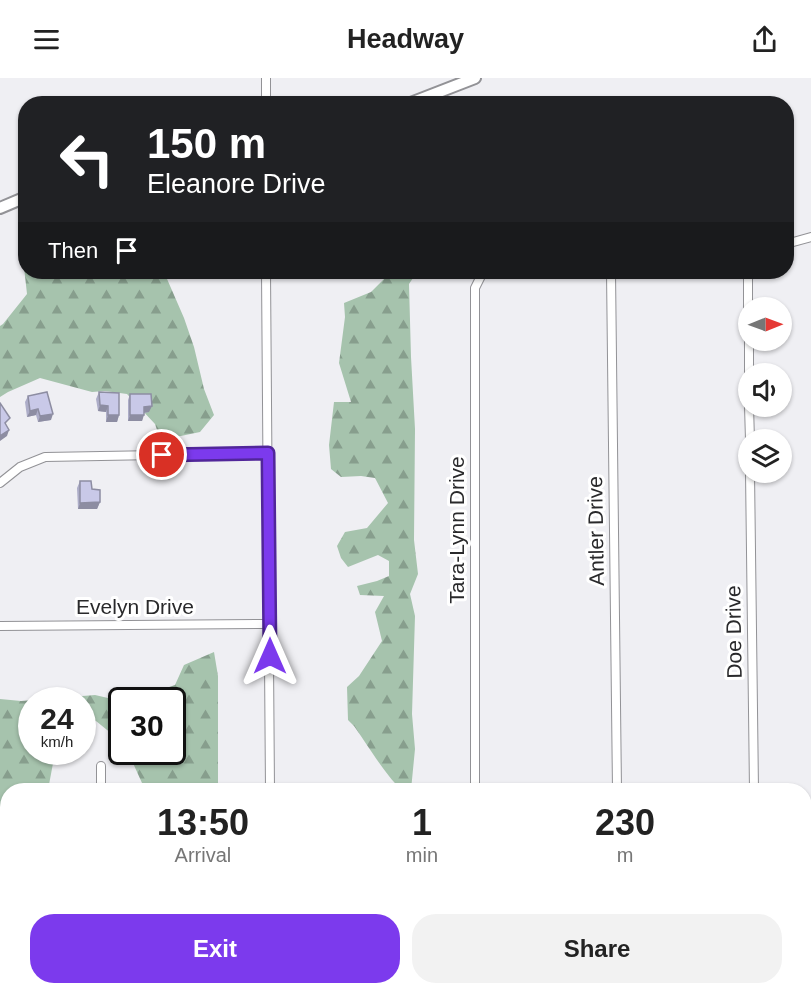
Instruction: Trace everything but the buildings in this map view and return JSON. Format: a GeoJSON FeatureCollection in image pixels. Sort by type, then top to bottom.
{"type":"FeatureCollection","features":[{"type":"Feature","properties":{"kind":"main road"},"geometry":{"type":"LineString","coordinates":[[429,96],[475,78]]}},
{"type":"Feature","properties":{"kind":"main road"},"geometry":{"type":"LineString","coordinates":[[0,208],[18,200]]}},
{"type":"Feature","properties":{"kind":"street"},"geometry":{"type":"LineString","coordinates":[[266,78],[266,96]]}},
{"type":"Feature","properties":{"kind":"street"},"geometry":{"type":"LineString","coordinates":[[794,242],[811,237]]}},
{"type":"Feature","properties":{"kind":"street"},"geometry":{"type":"LineString","coordinates":[[266,279],[270,783]]}},
{"type":"Feature","properties":{"kind":"street","name":"Tara-Lynn Drive"},"geometry":{"type":"LineString","coordinates":[[475,783],[475,288],[480,279]]}},
{"type":"Feature","properties":{"kind":"street","name":"Antler Drive"},"geometry":{"type":"LineString","coordinates":[[611,279],[617,783]]}},
{"type":"Feature","properties":{"kind":"street"},"geometry":{"type":"LineString","coordinates":[[748,279],[748,297]]}},
{"type":"Feature","properties":{"kind":"street"},"geometry":{"type":"LineString","coordinates":[[0,483],[20,467],[45,457],[268,453]]}},
{"type":"Feature","properties":{"kind":"street","name":"Doe Drive"},"geometry":{"type":"LineString","coordinates":[[750,483],[754,783]]}},
{"type":"Feature","properties":{"kind":"street","name":"Evelyn Drive"},"geometry":{"type":"LineString","coordinates":[[0,626],[269,624]]}},
{"type":"Feature","properties":{"kind":"street"},"geometry":{"type":"LineString","coordinates":[[101,766],[101,783]]}},
{"type":"Feature","properties":{"kind":"green space"},"geometry":{"type":"Polygon","coordinates":[[[25,279],[167,279],[184,318],[204,389],[214,415],[200,432],[176,437],[159,436],[155,424],[127,394],[92,392],[40,378],[0,397],[0,326],[27,294],[25,279]]]}},
{"type":"Feature","properties":{"kind":"green space"},"geometry":{"type":"Polygon","coordinates":[[[384,279],[412,279],[409,284],[415,429],[414,540],[418,574],[410,594],[415,616],[412,714],[415,749],[412,783],[395,783],[348,720],[347,687],[359,676],[382,641],[375,612],[384,596],[360,595],[357,586],[389,576],[389,561],[378,555],[348,567],[341,558],[337,546],[345,532],[367,528],[388,503],[375,478],[341,477],[331,469],[329,445],[334,402],[351,402],[339,363],[345,317],[344,303],[371,292],[384,279]]]}},
{"type":"Feature","properties":{"kind":"green space"},"geometry":{"type":"Polygon","coordinates":[[[214,652],[218,676],[218,783],[142,783],[134,765],[186,765],[186,687],[169,687],[175,685],[184,665],[214,652]]]}},
{"type":"Feature","properties":{"kind":"green space"},"geometry":{"type":"Polygon","coordinates":[[[96,695],[108,698],[108,731],[96,721],[96,695]]]}},
{"type":"Feature","properties":{"kind":"green space"},"geometry":{"type":"Polygon","coordinates":[[[0,699],[18,701],[18,765],[53,765],[49,783],[0,783],[0,699]]]}},
{"type":"Feature","properties":{"kind":"route"},"geometry":{"type":"LineString","coordinates":[[162,455],[268,453],[270,656]]}}]}
